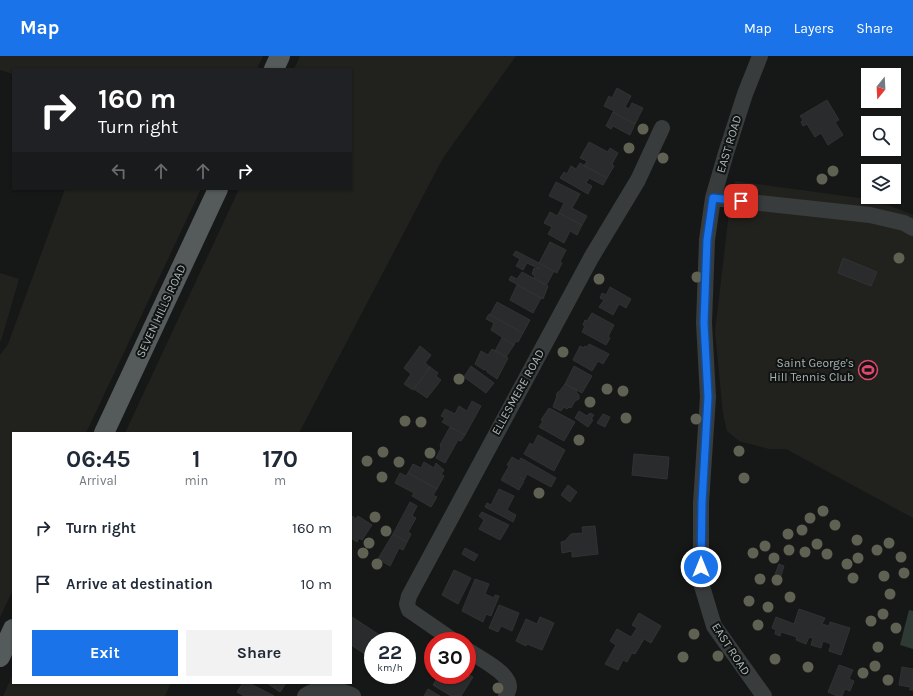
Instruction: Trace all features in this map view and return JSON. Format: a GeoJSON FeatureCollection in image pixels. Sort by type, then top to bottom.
{"type":"FeatureCollection","features":[{"type":"Feature","properties":{"kind":"main road"},"geometry":{"type":"LineString","coordinates":[[274,68],[280,56]]}},
{"type":"Feature","properties":{"kind":"main road","name":"SEVEN HILLS ROAD"},"geometry":{"type":"LineString","coordinates":[[104,432],[218,190]]}},
{"type":"Feature","properties":{"kind":"main road"},"geometry":{"type":"LineString","coordinates":[[0,657],[12,631]]}},
{"type":"Feature","properties":{"kind":"street","name":"EAST ROAD"},"geometry":{"type":"LineString","coordinates":[[760,56],[740,109],[713,198],[707,240],[704,316],[708,397],[702,503],[701,583],[714,626],[764,696]]}},
{"type":"Feature","properties":{"kind":"street","name":"ELLESMERE ROAD"},"geometry":{"type":"LineString","coordinates":[[441,632],[409,610],[407,604],[409,596],[591,258],[638,180],[662,128]]}},
{"type":"Feature","properties":{"kind":"street"},"geometry":{"type":"LineString","coordinates":[[713,198],[870,215],[904,223],[913,228]]}},
{"type":"Feature","properties":{"kind":"street"},"geometry":{"type":"LineString","coordinates":[[476,656],[503,673],[509,686],[506,696]]}},
{"type":"Feature","properties":{"kind":"street"},"geometry":{"type":"LineString","coordinates":[[305,696],[320,690],[331,688],[345,692],[352,696]]}},
{"type":"Feature","properties":{"kind":"shaded area"},"geometry":{"type":"Polygon","coordinates":[[[0,56],[263,56],[257,68],[12,68],[12,74],[0,70],[0,56]]]}},
{"type":"Feature","properties":{"kind":"shaded area"},"geometry":{"type":"Polygon","coordinates":[[[300,56],[516,56],[443,158],[300,432],[125,432],[239,190],[352,190],[352,68],[294,68],[300,56]]]}},
{"type":"Feature","properties":{"kind":"shaded area"},"geometry":{"type":"Polygon","coordinates":[[[735,181],[860,198],[861,204],[883,204],[913,215],[913,518],[786,449],[769,449],[739,441],[727,431],[723,414],[715,332],[729,212],[735,181]]]}},
{"type":"Feature","properties":{"kind":"shaded area"},"geometry":{"type":"Polygon","coordinates":[[[65,190],[201,190],[86,432],[12,432],[12,592],[0,617],[0,355],[8,344],[65,190]]]}},
{"type":"Feature","properties":{"kind":"shaded area"},"geometry":{"type":"Polygon","coordinates":[[[0,273],[19,279],[1,341],[0,341],[0,273]]]}},
{"type":"Feature","properties":{"kind":"shaded area"},"geometry":{"type":"Polygon","coordinates":[[[909,610],[913,611],[913,649],[900,645],[909,610]]]}},
{"type":"Feature","properties":{"kind":"shaded area"},"geometry":{"type":"Polygon","coordinates":[[[12,676],[12,684],[171,684],[165,696],[3,696],[12,676]]]}},
{"type":"Feature","properties":{"kind":"building"},"geometry":{"type":"Polygon","coordinates":[[[617,88],[631,96],[625,107],[629,109],[632,103],[643,108],[635,124],[604,106],[609,96],[612,98],[617,88]]]}},
{"type":"Feature","properties":{"kind":"building"},"geometry":{"type":"Polygon","coordinates":[[[827,100],[839,120],[835,122],[843,135],[828,145],[821,133],[815,137],[807,124],[803,126],[801,122],[803,120],[800,116],[827,100]]]}},
{"type":"Feature","properties":{"kind":"building"},"geometry":{"type":"Polygon","coordinates":[[[613,112],[635,124],[630,135],[613,126],[611,129],[606,126],[613,112]]]}},
{"type":"Feature","properties":{"kind":"building"},"geometry":{"type":"Polygon","coordinates":[[[589,142],[608,152],[610,148],[618,153],[612,164],[614,166],[607,178],[584,166],[587,161],[580,158],[589,142]]]}},
{"type":"Feature","properties":{"kind":"building"},"geometry":{"type":"Polygon","coordinates":[[[580,163],[607,178],[603,185],[589,178],[586,183],[592,186],[588,194],[560,178],[564,172],[567,174],[571,166],[576,169],[580,163]]]}},
{"type":"Feature","properties":{"kind":"building"},"geometry":{"type":"Polygon","coordinates":[[[556,182],[580,194],[572,208],[587,216],[582,225],[559,213],[564,203],[549,196],[556,182]]]}},
{"type":"Feature","properties":{"kind":"building"},"geometry":{"type":"Polygon","coordinates":[[[550,212],[557,216],[559,213],[582,225],[577,235],[570,231],[564,243],[548,234],[552,227],[544,223],[550,212]]]}},
{"type":"Feature","properties":{"kind":"building"},"geometry":{"type":"Polygon","coordinates":[[[550,242],[566,250],[560,262],[562,263],[557,273],[539,263],[550,242]]]}},
{"type":"Feature","properties":{"kind":"building"},"geometry":{"type":"Polygon","coordinates":[[[516,251],[554,271],[547,284],[545,285],[534,278],[535,276],[532,274],[534,268],[540,269],[527,263],[523,270],[516,266],[520,259],[513,255],[516,251]]]}},
{"type":"Feature","properties":{"kind":"building"},"geometry":{"type":"Polygon","coordinates":[[[843,258],[877,272],[871,286],[838,273],[843,258]]]}},
{"type":"Feature","properties":{"kind":"building"},"geometry":{"type":"Polygon","coordinates":[[[522,272],[548,286],[543,299],[509,280],[511,276],[517,279],[522,272]]]}},
{"type":"Feature","properties":{"kind":"building"},"geometry":{"type":"Polygon","coordinates":[[[517,285],[541,298],[533,313],[510,300],[517,285]]]}},
{"type":"Feature","properties":{"kind":"building"},"geometry":{"type":"Polygon","coordinates":[[[610,287],[631,299],[626,308],[619,304],[613,315],[599,307],[604,300],[600,298],[602,293],[606,295],[610,287]]]}},
{"type":"Feature","properties":{"kind":"building"},"geometry":{"type":"Polygon","coordinates":[[[497,302],[530,320],[523,333],[490,315],[497,302]]]}},
{"type":"Feature","properties":{"kind":"building"},"geometry":{"type":"Polygon","coordinates":[[[592,313],[614,325],[606,345],[582,332],[585,326],[583,325],[585,320],[587,321],[592,313]]]}},
{"type":"Feature","properties":{"kind":"building"},"geometry":{"type":"Polygon","coordinates":[[[489,314],[523,333],[518,342],[516,341],[514,345],[491,330],[494,323],[486,319],[489,314]]]}},
{"type":"Feature","properties":{"kind":"building"},"geometry":{"type":"Polygon","coordinates":[[[502,338],[514,345],[506,357],[495,351],[502,338]]]}},
{"type":"Feature","properties":{"kind":"building"},"geometry":{"type":"Polygon","coordinates":[[[589,344],[609,354],[603,364],[598,361],[592,371],[573,360],[580,346],[584,348],[589,344]]]}},
{"type":"Feature","properties":{"kind":"building"},"geometry":{"type":"Polygon","coordinates":[[[420,346],[431,355],[425,363],[430,367],[413,390],[404,384],[411,374],[404,368],[420,346]]]}},
{"type":"Feature","properties":{"kind":"building"},"geometry":{"type":"Polygon","coordinates":[[[492,349],[508,358],[497,379],[485,369],[484,370],[475,364],[481,351],[488,355],[492,349]]]}},
{"type":"Feature","properties":{"kind":"building"},"geometry":{"type":"Polygon","coordinates":[[[471,366],[494,383],[486,393],[464,377],[471,366]]]}},
{"type":"Feature","properties":{"kind":"building"},"geometry":{"type":"Polygon","coordinates":[[[574,366],[592,376],[582,393],[565,384],[574,366]]]}},
{"type":"Feature","properties":{"kind":"building"},"geometry":{"type":"Polygon","coordinates":[[[430,367],[438,373],[436,376],[441,380],[427,398],[414,389],[430,367]]]}},
{"type":"Feature","properties":{"kind":"building"},"geometry":{"type":"Polygon","coordinates":[[[565,384],[577,390],[576,392],[579,395],[579,399],[575,401],[571,408],[569,407],[567,409],[564,407],[561,411],[553,407],[557,396],[556,395],[565,384]]]}},
{"type":"Feature","properties":{"kind":"building"},"geometry":{"type":"Polygon","coordinates":[[[472,401],[481,406],[465,435],[442,422],[445,418],[441,416],[445,409],[455,414],[459,406],[467,411],[472,401]]]}},
{"type":"Feature","properties":{"kind":"building"},"geometry":{"type":"Polygon","coordinates":[[[549,408],[575,422],[564,441],[539,427],[543,421],[541,420],[549,408]]]}},
{"type":"Feature","properties":{"kind":"building"},"geometry":{"type":"Polygon","coordinates":[[[579,411],[587,416],[590,413],[594,415],[591,419],[593,420],[588,427],[575,418],[579,411]]]}},
{"type":"Feature","properties":{"kind":"building"},"geometry":{"type":"Polygon","coordinates":[[[603,414],[610,417],[605,427],[597,423],[603,414]]]}},
{"type":"Feature","properties":{"kind":"building"},"geometry":{"type":"Polygon","coordinates":[[[450,427],[465,435],[461,441],[458,440],[445,463],[436,458],[441,448],[440,445],[450,427]]]}},
{"type":"Feature","properties":{"kind":"building"},"geometry":{"type":"Polygon","coordinates":[[[538,435],[565,450],[554,471],[524,454],[530,443],[533,445],[538,435]]]}},
{"type":"Feature","properties":{"kind":"building"},"geometry":{"type":"Polygon","coordinates":[[[634,454],[669,457],[667,479],[632,475],[634,454]]]}},
{"type":"Feature","properties":{"kind":"building"},"geometry":{"type":"Polygon","coordinates":[[[512,457],[519,461],[521,458],[556,478],[551,487],[527,474],[524,480],[520,477],[524,481],[519,490],[501,480],[512,457]]]}},
{"type":"Feature","properties":{"kind":"building"},"geometry":{"type":"Polygon","coordinates":[[[424,462],[434,468],[436,463],[444,470],[441,474],[444,476],[437,489],[408,473],[413,464],[421,468],[424,462]]]}},
{"type":"Feature","properties":{"kind":"building"},"geometry":{"type":"Polygon","coordinates":[[[400,473],[406,476],[408,473],[437,489],[433,495],[437,497],[431,507],[412,496],[414,493],[395,483],[400,473]]]}},
{"type":"Feature","properties":{"kind":"building"},"geometry":{"type":"Polygon","coordinates":[[[568,485],[577,492],[570,502],[561,495],[568,485]]]}},
{"type":"Feature","properties":{"kind":"building"},"geometry":{"type":"Polygon","coordinates":[[[499,489],[514,496],[507,510],[516,515],[513,522],[485,507],[487,503],[491,505],[499,489]]]}},
{"type":"Feature","properties":{"kind":"building"},"geometry":{"type":"Polygon","coordinates":[[[410,502],[417,506],[412,516],[416,518],[408,532],[411,534],[407,542],[393,534],[410,502]]]}},
{"type":"Feature","properties":{"kind":"building"},"geometry":{"type":"Polygon","coordinates":[[[482,512],[509,525],[500,540],[479,529],[484,520],[479,516],[482,512]]]}},
{"type":"Feature","properties":{"kind":"building"},"geometry":{"type":"Polygon","coordinates":[[[352,516],[356,519],[358,516],[372,525],[362,540],[359,538],[357,542],[352,539],[352,516]]]}},
{"type":"Feature","properties":{"kind":"building"},"geometry":{"type":"Polygon","coordinates":[[[595,526],[598,554],[572,557],[572,551],[562,553],[561,542],[565,541],[571,534],[583,533],[582,527],[595,526]]]}},
{"type":"Feature","properties":{"kind":"building"},"geometry":{"type":"Polygon","coordinates":[[[393,534],[407,542],[403,550],[399,548],[390,566],[378,559],[393,534]]]}},
{"type":"Feature","properties":{"kind":"building"},"geometry":{"type":"Polygon","coordinates":[[[465,548],[478,555],[474,561],[462,554],[465,548]]]}},
{"type":"Feature","properties":{"kind":"building"},"geometry":{"type":"Polygon","coordinates":[[[779,564],[784,566],[780,579],[774,577],[779,564]]]}},
{"type":"Feature","properties":{"kind":"building"},"geometry":{"type":"Polygon","coordinates":[[[454,570],[471,578],[458,604],[442,595],[454,570]]]}},
{"type":"Feature","properties":{"kind":"building"},"geometry":{"type":"Polygon","coordinates":[[[475,579],[489,584],[485,594],[494,598],[495,595],[499,596],[491,616],[486,614],[483,622],[462,611],[475,579]]]}},
{"type":"Feature","properties":{"kind":"building"},"geometry":{"type":"Polygon","coordinates":[[[499,605],[519,613],[512,631],[501,626],[498,632],[489,628],[499,605]]]}},
{"type":"Feature","properties":{"kind":"building"},"geometry":{"type":"Polygon","coordinates":[[[799,609],[825,618],[822,624],[829,626],[830,622],[850,628],[841,655],[829,651],[831,644],[823,641],[821,648],[811,645],[813,638],[809,637],[806,644],[796,640],[797,637],[781,632],[780,636],[775,634],[776,630],[772,628],[776,617],[794,624],[799,609]]]}},
{"type":"Feature","properties":{"kind":"building"},"geometry":{"type":"Polygon","coordinates":[[[639,613],[661,626],[651,643],[644,639],[635,654],[632,653],[627,662],[623,660],[618,670],[605,664],[616,645],[610,641],[617,629],[631,637],[637,628],[632,625],[639,613]]]}},
{"type":"Feature","properties":{"kind":"building"},"geometry":{"type":"Polygon","coordinates":[[[352,617],[375,632],[364,632],[364,653],[352,646],[352,617]]]}},
{"type":"Feature","properties":{"kind":"building"},"geometry":{"type":"Polygon","coordinates":[[[540,617],[554,623],[542,650],[527,644],[526,646],[516,641],[526,619],[537,624],[540,617]]]}},
{"type":"Feature","properties":{"kind":"building"},"geometry":{"type":"Polygon","coordinates":[[[839,665],[853,670],[849,679],[854,681],[850,691],[845,689],[842,696],[837,696],[828,692],[839,665]]]}},
{"type":"Feature","properties":{"kind":"building"},"geometry":{"type":"Polygon","coordinates":[[[902,667],[913,669],[913,690],[910,690],[910,687],[899,685],[902,667]]]}},
{"type":"Feature","properties":{"kind":"building"},"geometry":{"type":"Polygon","coordinates":[[[242,684],[251,684],[274,696],[244,696],[237,692],[242,684]]]}},
{"type":"Feature","properties":{"kind":"building"},"geometry":{"type":"Polygon","coordinates":[[[268,684],[285,684],[280,692],[268,684]]]}},
{"type":"Feature","properties":{"kind":"building"},"geometry":{"type":"Polygon","coordinates":[[[469,684],[461,696],[451,696],[433,685],[469,684]]]}},
{"type":"Feature","properties":{"kind":"building"},"geometry":{"type":"Polygon","coordinates":[[[428,689],[440,696],[424,696],[428,689]]]}},
{"type":"Feature","properties":{"kind":"place","name":"Saint George's Hill Tennis Club"},"geometry":{"type":"Point","coordinates":[868,370]}},
{"type":"Feature","properties":{"kind":"route"},"geometry":{"type":"LineString","coordinates":[[701,567],[702,503],[708,397],[704,323],[707,240],[713,198],[741,201]]}}]}
